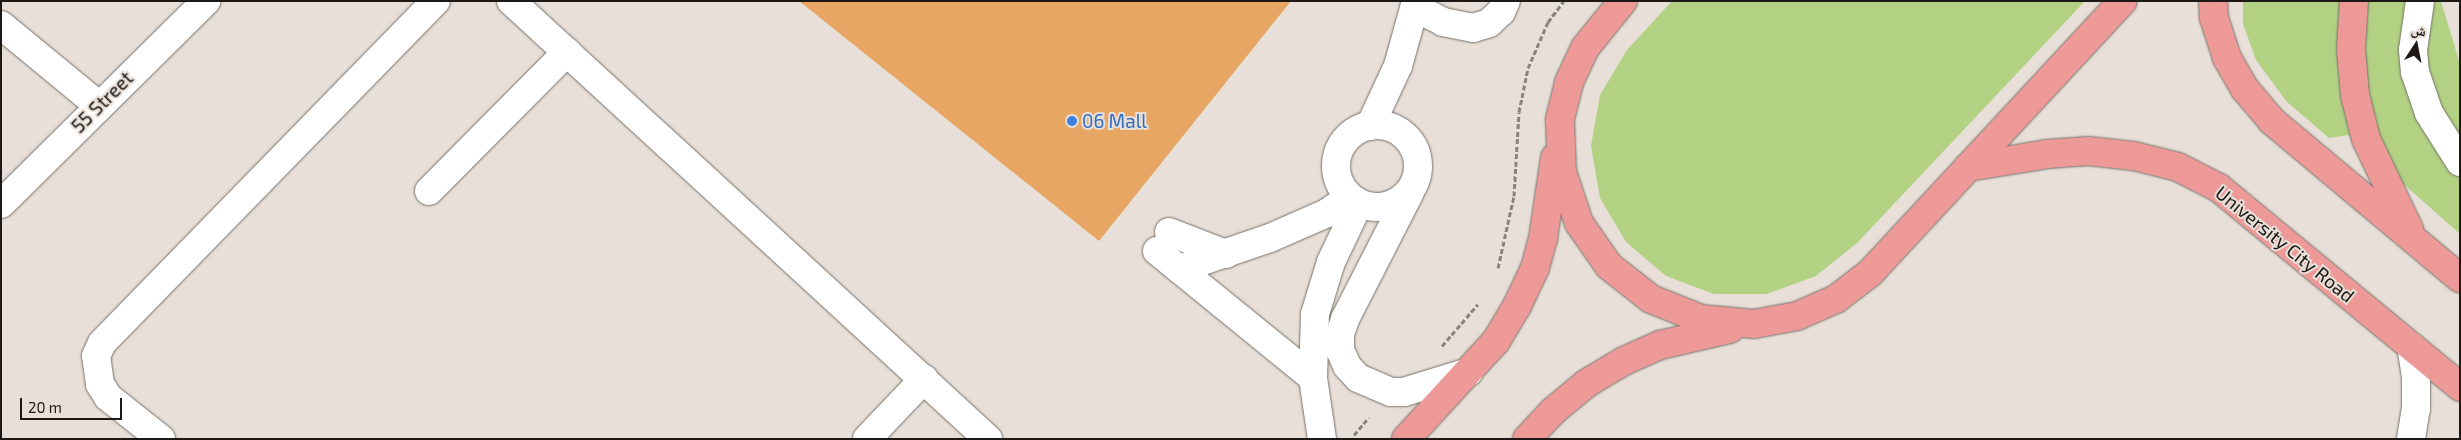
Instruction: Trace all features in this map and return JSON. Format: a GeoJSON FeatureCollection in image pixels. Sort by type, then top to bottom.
{"type":"FeatureCollection","features":[{"type":"Feature","properties":{"kind":"main road"},"geometry":{"type":"LineString","coordinates":[[1406,439],[1469,372],[1500,334],[1535,268],[1543,239],[1560,120],[1569,83],[1585,48],[1622,1]]}},
{"type":"Feature","properties":{"kind":"main road"},"geometry":{"type":"LineString","coordinates":[[1530,437],[1552,412],[1587,383],[1624,360],[1660,345],[1796,316],[1836,299],[1870,273],[2123,1]]}},
{"type":"Feature","properties":{"kind":"main road"},"geometry":{"type":"LineString","coordinates":[[2213,1],[2214,18],[2227,58],[2245,89],[2272,121],[2459,277]]}},
{"type":"Feature","properties":{"kind":"main road"},"geometry":{"type":"LineString","coordinates":[[2354,1],[2352,49],[2357,104],[2366,139],[2414,240]]}},
{"type":"Feature","properties":{"kind":"main road"},"geometry":{"type":"LineString","coordinates":[[1560,120],[1565,181],[1579,223],[1609,266],[1651,299],[1701,319],[1754,324]]}},
{"type":"Feature","properties":{"kind":"main road","name":"University City Road"},"geometry":{"type":"LineString","coordinates":[[1968,167],[2047,154],[2088,151],[2134,156],[2178,166],[2219,188],[2460,387]]}},
{"type":"Feature","properties":{"kind":"street","name":"55 Street"},"geometry":{"type":"LineString","coordinates":[[1,204],[98,105],[206,1]]}},
{"type":"Feature","properties":{"kind":"street"},"geometry":{"type":"LineString","coordinates":[[161,439],[108,397],[100,384],[96,356],[102,343],[436,1]]}},
{"type":"Feature","properties":{"kind":"street"},"geometry":{"type":"LineString","coordinates":[[511,1],[988,439]]}},
{"type":"Feature","properties":{"kind":"street"},"geometry":{"type":"LineString","coordinates":[[1370,126],[1398,66],[1416,5],[1443,22],[1473,28],[1489,23],[1501,12],[1506,1]]}},
{"type":"Feature","properties":{"kind":"street"},"geometry":{"type":"LineString","coordinates":[[2420,1],[2413,50],[2414,72],[2429,114],[2460,162]]}},
{"type":"Feature","properties":{"kind":"street"},"geometry":{"type":"LineString","coordinates":[[1,25],[98,105]]}},
{"type":"Feature","properties":{"kind":"street"},"geometry":{"type":"LineString","coordinates":[[430,191],[567,52]]}},
{"type":"Feature","properties":{"kind":"street"},"geometry":{"type":"LineString","coordinates":[[1398,66],[1403,134]]}},
{"type":"Feature","properties":{"kind":"street"},"geometry":{"type":"LineString","coordinates":[[1322,439],[1313,378],[1315,314],[1349,192],[1338,153],[1343,143],[1359,129],[1381,125],[1403,134],[1412,143],[1419,168],[1410,192],[1340,334],[1340,350],[1347,366],[1358,378],[1391,392],[1404,392],[1469,372]]}},
{"type":"Feature","properties":{"kind":"street"},"geometry":{"type":"LineString","coordinates":[[1179,270],[1226,254],[1300,224],[1321,202],[1349,192],[1386,206],[1410,192]]}},
{"type":"Feature","properties":{"kind":"street"},"geometry":{"type":"LineString","coordinates":[[1226,254],[1163,241],[1179,270],[1313,378]]}},
{"type":"Feature","properties":{"kind":"street"},"geometry":{"type":"LineString","coordinates":[[2411,346],[2416,377],[2416,409],[2411,439]]}},
{"type":"Feature","properties":{"kind":"street"},"geometry":{"type":"LineString","coordinates":[[867,439],[924,379]]}},
{"type":"Feature","properties":{"kind":"path"},"geometry":{"type":"LineString","coordinates":[[1495,274],[1511,214],[1518,112],[1526,75],[1548,22],[1564,1]]}},
{"type":"Feature","properties":{"kind":"path"},"geometry":{"type":"LineString","coordinates":[[1438,350],[1467,321],[1482,299]]}},
{"type":"Feature","properties":{"kind":"path"},"geometry":{"type":"LineString","coordinates":[[1350,439],[1391,392]]}},
{"type":"Feature","properties":{"kind":"green space"},"geometry":{"type":"Polygon","coordinates":[[[1672,1],[2085,1],[1857,243],[1816,276],[1767,294],[1714,294],[1666,276],[1626,242],[1600,198],[1591,146],[1600,95],[1627,50],[1672,1]]]}},
{"type":"Feature","properties":{"kind":"green space"},"geometry":{"type":"Polygon","coordinates":[[[2243,1],[2441,1],[2460,64],[2460,234],[2348,135],[2329,138],[2286,101],[2256,60],[2243,24],[2243,1]]]}},
{"type":"Feature","properties":{"kind":"building","name":"06 Mall"},"geometry":{"type":"Polygon","coordinates":[[[799,1],[1291,1],[1099,241],[799,1]]]}},
{"type":"Feature","properties":{"kind":"place","name":"06 Mall"},"geometry":{"type":"Point","coordinates":[1072,121]}}]}
